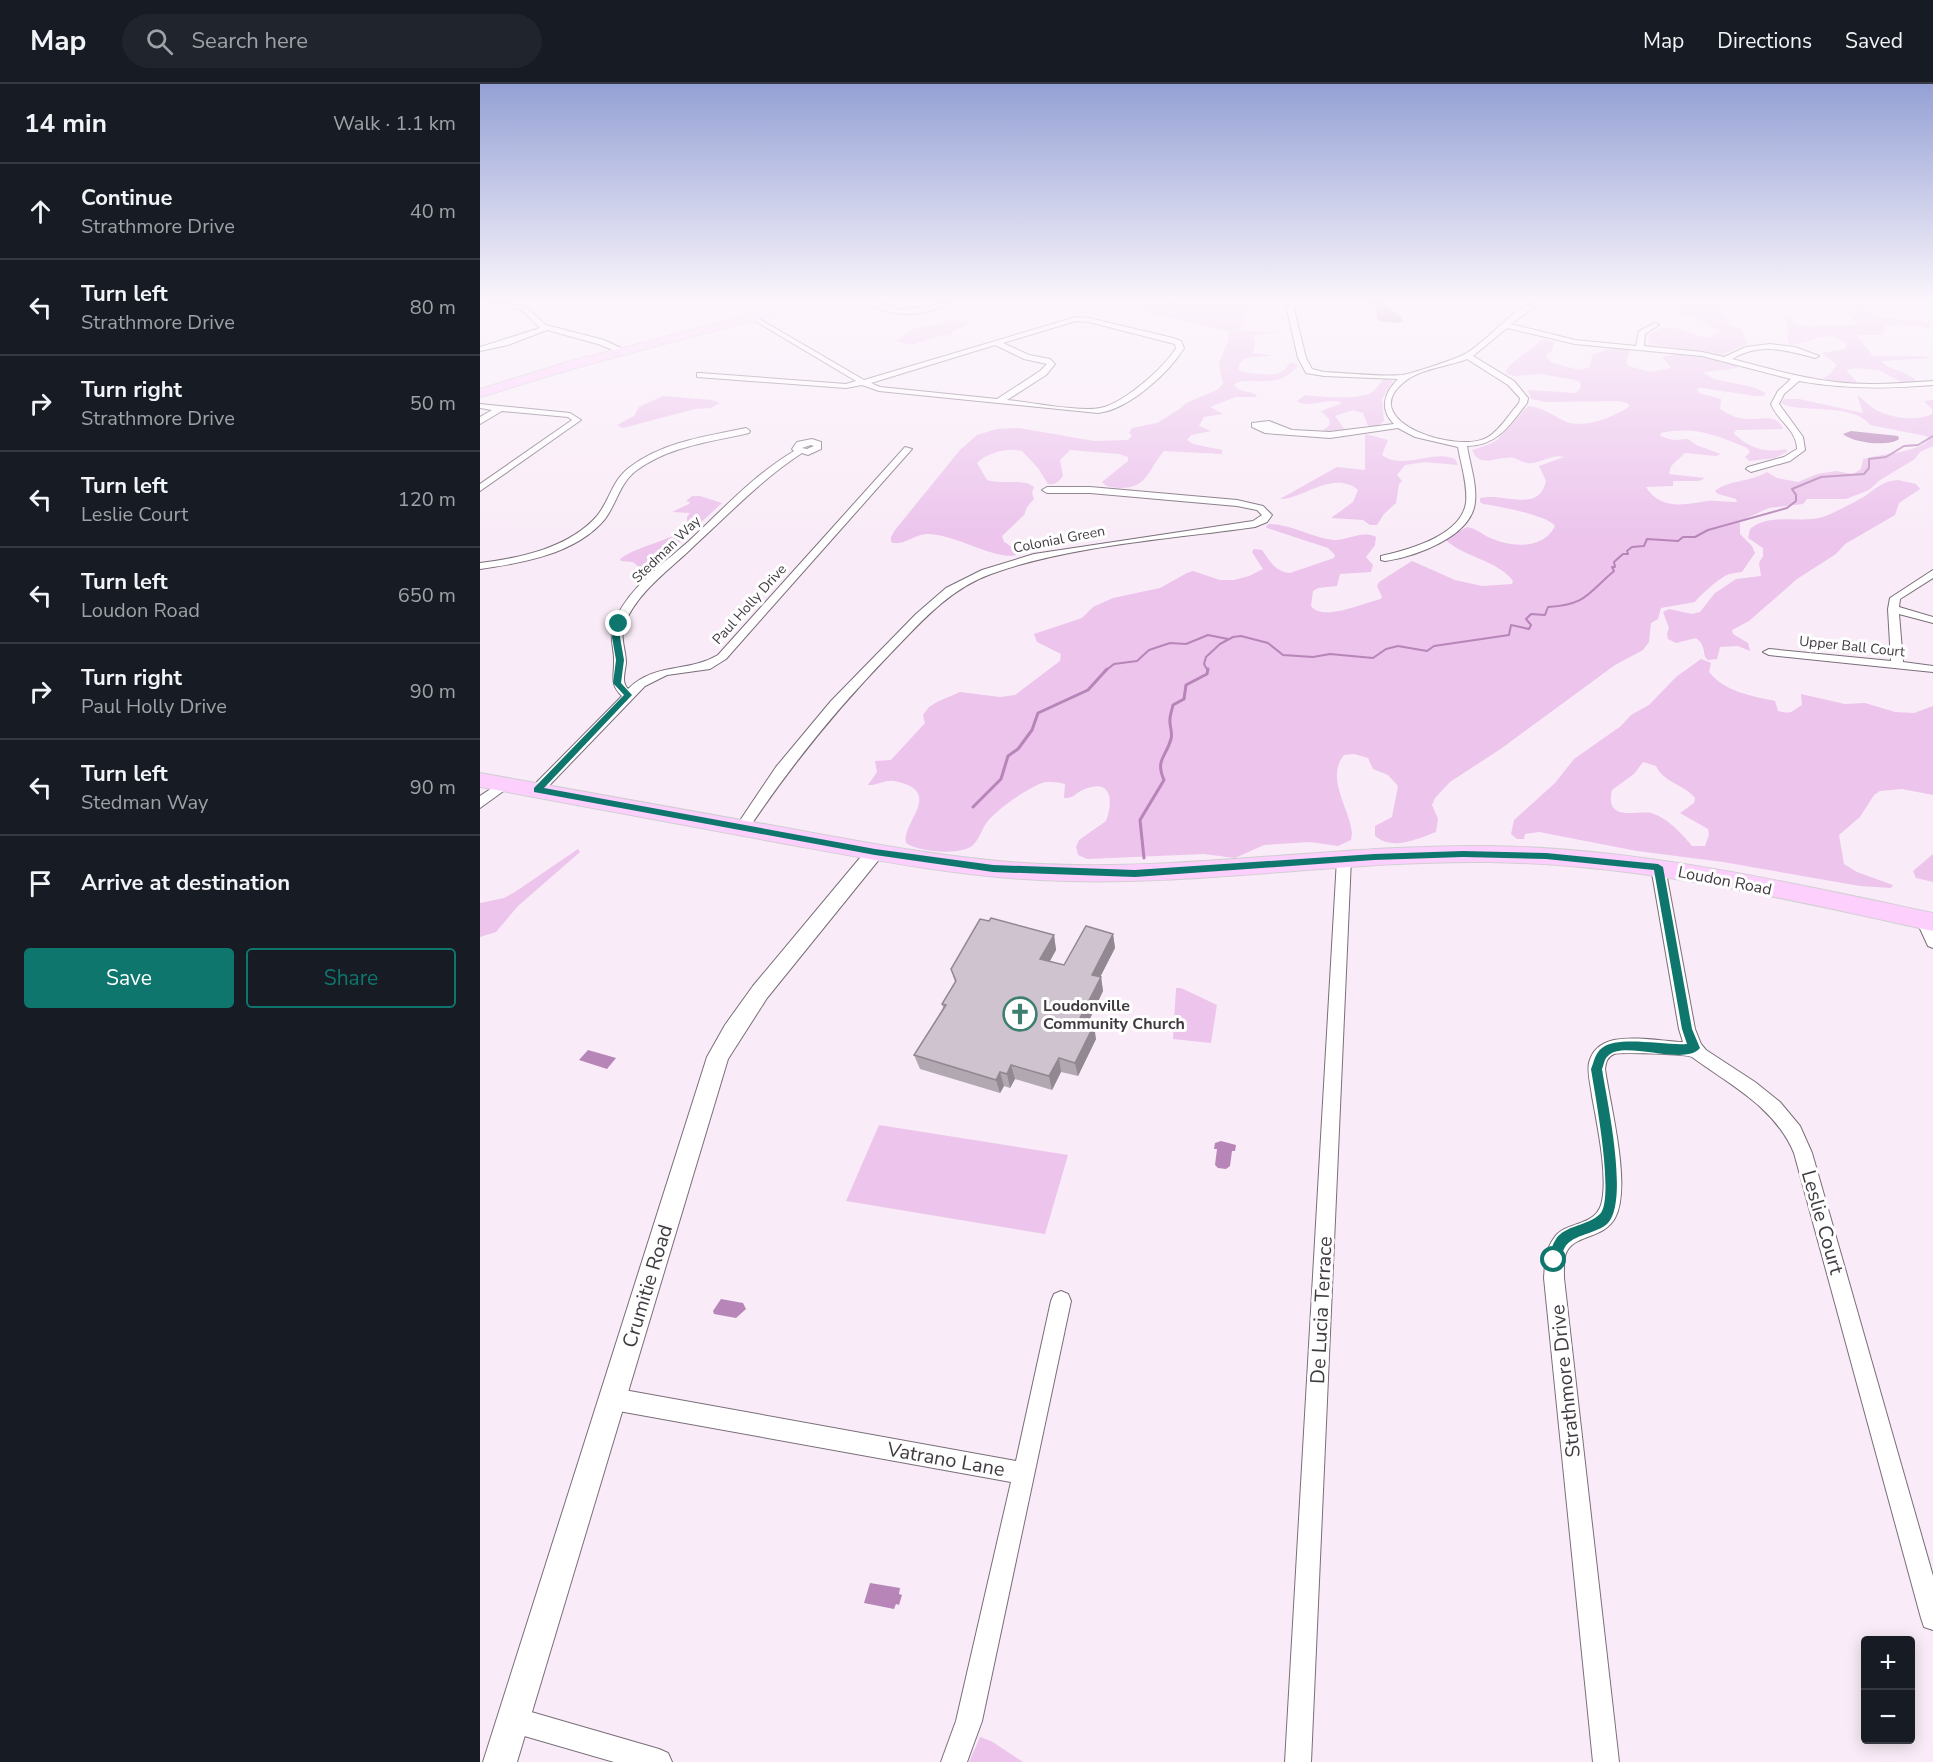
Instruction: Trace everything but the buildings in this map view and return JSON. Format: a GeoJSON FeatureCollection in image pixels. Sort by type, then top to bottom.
{"type":"FeatureCollection","features":[{"type":"Feature","properties":{"kind":"main road"},"geometry":{"type":"LineString","coordinates":[[480,393],[523,380]]}},
{"type":"Feature","properties":{"kind":"main road","name":"Loudon Road"},"geometry":{"type":"LineString","coordinates":[[480,780],[875,852],[970,867],[1078,873],[1191,871],[1438,854],[1515,855],[1658,867],[1928,921]]}},
{"type":"Feature","properties":{"kind":"street"},"geometry":{"type":"LineString","coordinates":[[760,380],[836,387],[871,380]]}},
{"type":"Feature","properties":{"kind":"street"},"geometry":{"type":"LineString","coordinates":[[862,380],[874,388],[888,391],[1091,411],[1108,409],[1148,380]]}},
{"type":"Feature","properties":{"kind":"street"},"geometry":{"type":"LineString","coordinates":[[998,402],[1032,380]]}},
{"type":"Feature","properties":{"kind":"street"},"geometry":{"type":"LineString","coordinates":[[1397,426],[1390,416],[1389,398],[1395,387],[1402,380]]}},
{"type":"Feature","properties":{"kind":"street"},"geometry":{"type":"LineString","coordinates":[[1288,430],[1330,435],[1397,426],[1424,437],[1462,445],[1480,443],[1492,438],[1525,400],[1515,386],[1506,380]]}},
{"type":"Feature","properties":{"kind":"street"},"geometry":{"type":"LineString","coordinates":[[1751,469],[1787,459],[1801,450],[1800,439],[1778,413],[1775,404],[1781,393],[1795,380]]}},
{"type":"Feature","properties":{"kind":"street"},"geometry":{"type":"LineString","coordinates":[[1816,380],[1872,387],[1933,383]]}},
{"type":"Feature","properties":{"kind":"street"},"geometry":{"type":"LineString","coordinates":[[480,406],[572,416],[577,420],[480,488]]}},
{"type":"Feature","properties":{"kind":"street"},"geometry":{"type":"LineString","coordinates":[[480,421],[500,408]]}},
{"type":"Feature","properties":{"kind":"street"},"geometry":{"type":"LineString","coordinates":[[480,566],[531,556],[581,533],[600,518],[622,478],[652,457],[688,444],[746,431]]}},
{"type":"Feature","properties":{"kind":"street"},"geometry":{"type":"LineString","coordinates":[[1384,558],[1401,556],[1422,549],[1443,536],[1466,514],[1470,501],[1462,445]]}},
{"type":"Feature","properties":{"kind":"street","name":"Paul Holly Drive"},"geometry":{"type":"LineString","coordinates":[[537,790],[642,683],[668,671],[700,669],[722,657],[908,449]]}},
{"type":"Feature","properties":{"kind":"street","name":"Stedman Way"},"geometry":{"type":"LineString","coordinates":[[628,695],[617,683],[620,660],[616,633],[626,611],[647,585],[745,493],[780,464],[800,451]]}},
{"type":"Feature","properties":{"kind":"street","name":"Colonial Green"},"geometry":{"type":"LineString","coordinates":[[742,828],[776,777],[835,704],[920,616],[939,598],[958,586],[1001,566],[1035,557],[1096,546],[1255,524],[1264,520],[1267,515],[1260,508],[1244,504],[1090,490],[1047,490]]}},
{"type":"Feature","properties":{"kind":"street"},"geometry":{"type":"LineString","coordinates":[[1897,666],[1893,609],[1897,595],[1933,573]]}},
{"type":"Feature","properties":{"kind":"street"},"geometry":{"type":"LineString","coordinates":[[1893,609],[1933,620]]}},
{"type":"Feature","properties":{"kind":"street","name":"Upper Ball Court"},"geometry":{"type":"LineString","coordinates":[[1769,652],[1933,669]]}},
{"type":"Feature","properties":{"kind":"street"},"geometry":{"type":"LineString","coordinates":[[480,803],[504,784]]}},
{"type":"Feature","properties":{"kind":"street","name":"Crumitie Road"},"geometry":{"type":"LineString","coordinates":[[500,1762],[703,1101],[721,1051],[736,1025],[760,992],[875,852]]}},
{"type":"Feature","properties":{"kind":"street","name":"De Lucia Terrace"},"geometry":{"type":"LineString","coordinates":[[1298,1762],[1344,859]]}},
{"type":"Feature","properties":{"kind":"street"},"geometry":{"type":"LineString","coordinates":[[1658,867],[1687,1029],[1694,1048]]}},
{"type":"Feature","properties":{"kind":"street"},"geometry":{"type":"LineString","coordinates":[[1928,921],[1933,942]]}},
{"type":"Feature","properties":{"kind":"street","name":"Strathmore Drive"},"geometry":{"type":"LineString","coordinates":[[1606,1762],[1554,1278],[1554,1260],[1560,1243],[1566,1237],[1596,1226],[1606,1216],[1611,1206],[1612,1174],[1597,1069],[1601,1056],[1607,1050],[1622,1047],[1694,1048]]}},
{"type":"Feature","properties":{"kind":"street","name":"Leslie Court"},"geometry":{"type":"LineString","coordinates":[[1694,1048],[1700,1055],[1749,1087],[1774,1107],[1788,1123],[1801,1148],[1933,1618]]}},
{"type":"Feature","properties":{"kind":"street"},"geometry":{"type":"LineString","coordinates":[[1023,1473],[1061,1301]]}},
{"type":"Feature","properties":{"kind":"street","name":"Vatrano Lane"},"geometry":{"type":"LineString","coordinates":[[613,1399],[1023,1473],[977,1690],[969,1721],[954,1762]]}},
{"type":"Feature","properties":{"kind":"street"},"geometry":{"type":"LineString","coordinates":[[514,1720],[659,1762]]}},
{"type":"Feature","properties":{"kind":"shaded area"},"geometry":{"type":"Polygon","coordinates":[[[1222,380],[1274,380],[1246,381],[1234,385],[1238,389],[1257,395],[1255,397],[1235,397],[1210,407],[1223,414],[1204,417],[1199,426],[1211,431],[1191,435],[1187,440],[1193,444],[1222,450],[1222,454],[1164,451],[1146,477],[1136,485],[1119,488],[1110,487],[1102,482],[1128,461],[1128,457],[1119,454],[1070,450],[1060,460],[1063,476],[1057,483],[1051,484],[1048,484],[1038,468],[1022,451],[1004,450],[981,459],[977,463],[987,480],[1019,482],[1034,487],[1032,493],[1034,499],[1024,515],[1002,536],[1004,542],[1020,552],[1019,554],[1000,555],[937,535],[926,534],[899,543],[891,542],[895,530],[960,450],[977,435],[997,429],[1019,428],[1094,441],[1128,440],[1132,436],[1129,433],[1132,428],[1157,423],[1186,403],[1217,390],[1223,384],[1222,380]]]}},
{"type":"Feature","properties":{"kind":"shaded area"},"geometry":{"type":"Polygon","coordinates":[[[1382,380],[1393,381],[1382,399],[1384,421],[1378,426],[1368,426],[1363,413],[1353,410],[1335,416],[1346,431],[1324,432],[1323,430],[1330,425],[1329,419],[1321,411],[1341,402],[1307,404],[1297,401],[1305,395],[1357,397],[1373,392],[1382,380]]]}},
{"type":"Feature","properties":{"kind":"shaded area"},"geometry":{"type":"Polygon","coordinates":[[[1577,380],[1720,380],[1753,387],[1766,393],[1764,396],[1756,396],[1697,389],[1699,393],[1721,399],[1720,409],[1733,416],[1744,419],[1769,418],[1777,421],[1783,429],[1736,430],[1734,434],[1745,443],[1764,450],[1785,449],[1788,451],[1775,458],[1749,461],[1745,457],[1750,452],[1747,448],[1715,436],[1695,431],[1661,433],[1660,436],[1673,440],[1688,439],[1696,445],[1721,454],[1716,456],[1685,453],[1671,466],[1669,474],[1705,478],[1699,481],[1673,481],[1673,486],[1646,487],[1665,503],[1737,502],[1736,499],[1715,491],[1720,487],[1767,472],[1777,478],[1798,482],[1817,474],[1836,471],[1853,474],[1861,469],[1863,459],[1916,448],[1930,439],[1926,436],[1870,425],[1852,413],[1789,406],[1781,403],[1784,399],[1799,399],[1863,413],[1857,395],[1882,413],[1911,418],[1932,414],[1932,409],[1924,401],[1933,400],[1933,446],[1920,452],[1915,459],[1880,480],[1869,490],[1846,499],[1807,499],[1803,504],[1769,508],[1740,521],[1740,534],[1752,546],[1755,553],[1742,572],[1724,576],[1695,602],[1661,608],[1658,619],[1651,623],[1649,642],[1643,650],[1615,665],[1502,748],[1450,782],[1435,798],[1432,805],[1438,819],[1436,832],[1413,840],[1389,843],[1375,836],[1375,826],[1392,817],[1398,786],[1388,775],[1373,769],[1368,758],[1354,754],[1344,755],[1337,774],[1340,794],[1352,833],[1351,840],[1338,846],[1310,842],[1264,845],[1235,858],[1204,854],[1087,859],[1078,855],[1076,847],[1079,840],[1106,821],[1110,807],[1109,794],[1101,787],[1094,786],[1064,798],[1065,784],[1057,782],[1042,783],[1019,795],[989,819],[975,843],[967,848],[950,852],[920,849],[906,843],[909,826],[918,808],[917,792],[909,786],[894,781],[868,785],[877,772],[875,761],[891,760],[925,723],[923,715],[929,707],[960,692],[1000,697],[1015,695],[1060,661],[1061,654],[1037,642],[1034,634],[1082,618],[1093,607],[1113,598],[1160,588],[1193,571],[1220,580],[1234,580],[1249,576],[1263,569],[1252,552],[1254,549],[1262,550],[1280,571],[1290,573],[1334,558],[1335,555],[1328,548],[1267,528],[1269,524],[1286,526],[1334,540],[1361,535],[1376,537],[1375,545],[1366,557],[1373,565],[1371,572],[1340,574],[1337,586],[1318,588],[1313,591],[1311,606],[1324,612],[1334,612],[1381,599],[1377,586],[1379,582],[1412,561],[1455,580],[1482,586],[1512,584],[1513,581],[1499,568],[1460,550],[1445,539],[1467,527],[1496,540],[1515,545],[1525,545],[1542,540],[1555,526],[1550,522],[1522,512],[1483,504],[1480,498],[1519,500],[1536,497],[1542,491],[1546,481],[1539,466],[1564,457],[1529,463],[1514,458],[1485,461],[1475,456],[1472,450],[1497,440],[1528,406],[1544,410],[1567,422],[1582,424],[1617,414],[1630,406],[1618,401],[1547,402],[1531,399],[1528,390],[1576,393],[1581,387],[1580,382],[1577,380]]]}},
{"type":"Feature","properties":{"kind":"shaded area"},"geometry":{"type":"Polygon","coordinates":[[[1828,380],[1855,380],[1857,382],[1854,384],[1828,380]]]}},
{"type":"Feature","properties":{"kind":"shaded area"},"geometry":{"type":"Polygon","coordinates":[[[663,396],[712,400],[720,403],[711,408],[695,409],[623,428],[617,425],[634,416],[639,407],[663,396]]]}},
{"type":"Feature","properties":{"kind":"shaded area"},"geometry":{"type":"Polygon","coordinates":[[[1851,431],[1898,436],[1899,439],[1887,443],[1862,442],[1843,434],[1851,431]]]}},
{"type":"Feature","properties":{"kind":"shaded area"},"geometry":{"type":"Polygon","coordinates":[[[1365,434],[1388,440],[1382,455],[1390,459],[1409,461],[1437,456],[1455,459],[1458,465],[1425,462],[1405,465],[1397,475],[1402,481],[1399,484],[1396,503],[1384,514],[1377,525],[1370,525],[1363,520],[1331,518],[1353,502],[1358,490],[1349,484],[1328,484],[1280,499],[1337,467],[1365,470],[1365,434]]]}},
{"type":"Feature","properties":{"kind":"shaded area"},"geometry":{"type":"Polygon","coordinates":[[[1898,480],[1916,484],[1920,489],[1899,503],[1895,515],[1845,544],[1836,554],[1797,579],[1749,621],[1732,630],[1733,634],[1748,643],[1750,651],[1738,646],[1720,647],[1717,659],[1708,660],[1702,644],[1696,638],[1676,643],[1668,639],[1669,628],[1663,612],[1669,609],[1692,614],[1700,612],[1715,593],[1736,579],[1761,576],[1759,563],[1763,556],[1763,548],[1748,538],[1750,529],[1767,521],[1823,517],[1855,502],[1884,483],[1898,480]]]}},
{"type":"Feature","properties":{"kind":"shaded area"},"geometry":{"type":"Polygon","coordinates":[[[692,496],[700,496],[722,503],[654,566],[644,571],[633,562],[621,561],[620,559],[628,554],[671,537],[687,527],[687,517],[690,513],[672,512],[689,504],[690,502],[686,501],[692,496]]]}},
{"type":"Feature","properties":{"kind":"shaded area"},"geometry":{"type":"Polygon","coordinates":[[[1701,659],[1711,663],[1709,672],[1715,679],[1739,692],[1775,701],[1778,711],[1787,713],[1802,705],[1801,694],[1845,704],[1865,703],[1895,712],[1914,713],[1933,706],[1933,795],[1902,789],[1880,791],[1874,795],[1860,817],[1839,835],[1844,864],[1857,872],[1893,885],[1891,888],[1860,886],[1723,862],[1637,851],[1539,832],[1525,834],[1524,839],[1517,839],[1511,834],[1514,820],[1555,783],[1574,759],[1621,726],[1631,715],[1649,705],[1676,677],[1701,659]],[[1643,762],[1634,774],[1612,790],[1613,807],[1624,813],[1657,815],[1674,826],[1692,846],[1705,846],[1709,835],[1708,829],[1680,813],[1694,803],[1695,798],[1664,776],[1656,766],[1643,762]]]}},
{"type":"Feature","properties":{"kind":"shaded area"},"geometry":{"type":"Polygon","coordinates":[[[578,849],[580,852],[518,906],[496,932],[480,937],[480,903],[504,898],[515,892],[578,849]]]}},
{"type":"Feature","properties":{"kind":"shaded area"},"geometry":{"type":"Polygon","coordinates":[[[1933,854],[1933,882],[1916,878],[1913,871],[1933,854]]]}},
{"type":"Feature","properties":{"kind":"shaded area"},"geometry":{"type":"Polygon","coordinates":[[[1176,988],[1181,988],[1217,1005],[1211,1043],[1173,1039],[1176,988]]]}},
{"type":"Feature","properties":{"kind":"shaded area"},"geometry":{"type":"Polygon","coordinates":[[[588,1050],[616,1058],[607,1069],[579,1060],[588,1050]]]}},
{"type":"Feature","properties":{"kind":"shaded area"},"geometry":{"type":"Polygon","coordinates":[[[879,1125],[1068,1155],[1045,1234],[846,1201],[879,1125]]]}},
{"type":"Feature","properties":{"kind":"shaded area"},"geometry":{"type":"Polygon","coordinates":[[[1221,1141],[1236,1145],[1235,1151],[1232,1151],[1230,1166],[1226,1169],[1215,1165],[1217,1149],[1214,1149],[1215,1143],[1221,1141]]]}},
{"type":"Feature","properties":{"kind":"shaded area"},"geometry":{"type":"Polygon","coordinates":[[[721,1299],[743,1303],[746,1309],[736,1318],[714,1314],[713,1311],[721,1299]]]}},
{"type":"Feature","properties":{"kind":"shaded area"},"geometry":{"type":"Polygon","coordinates":[[[870,1583],[900,1588],[899,1594],[902,1595],[899,1605],[896,1604],[894,1609],[864,1603],[870,1583]]]}},
{"type":"Feature","properties":{"kind":"shaded area"},"geometry":{"type":"Polygon","coordinates":[[[980,1737],[991,1741],[1023,1762],[969,1762],[980,1737]]]}},
{"type":"Feature","properties":{"kind":"waterway"},"geometry":{"type":"LineString","coordinates":[[1208,670],[1204,664],[1206,657],[1220,644],[1233,637],[1241,636],[1268,643],[1283,655],[1313,657],[1330,654],[1373,658],[1386,649],[1398,646],[1427,651],[1434,646],[1509,635],[1511,625],[1529,629],[1531,625],[1526,619],[1531,614],[1545,615],[1548,607],[1571,604],[1585,597],[1614,571],[1612,567],[1615,567],[1614,562],[1623,554],[1628,554],[1627,551],[1632,547],[1644,546],[1647,539],[1678,541],[1683,537],[1695,537],[1708,530],[1787,508],[1796,501],[1796,495],[1792,489],[1821,477],[1864,474],[1869,468],[1869,459],[1886,457],[1904,446],[1918,445],[1933,436]]}},
{"type":"Feature","properties":{"kind":"waterway"},"geometry":{"type":"LineString","coordinates":[[1106,670],[1114,664],[1137,661],[1149,650],[1170,643],[1186,644],[1208,635],[1228,639]]}},
{"type":"Feature","properties":{"kind":"waterway"},"geometry":{"type":"LineString","coordinates":[[973,807],[1001,779],[1008,756],[1018,749],[1032,730],[1038,713],[1088,690],[1106,670]]}},
{"type":"Feature","properties":{"kind":"waterway"},"geometry":{"type":"LineString","coordinates":[[1144,858],[1140,820],[1164,780],[1161,763],[1171,739],[1170,716],[1173,705],[1184,699],[1186,685],[1207,674],[1208,670]]}},
{"type":"Feature","properties":{"kind":"place","name":"Loudonville Community Church"},"geometry":{"type":"Point","coordinates":[1020,1014]}},
{"type":"Feature","properties":{"kind":"route"},"geometry":{"type":"LineString","coordinates":[[619,624],[616,633],[620,660],[617,686],[628,695],[537,790],[875,852],[993,869],[1135,874],[1374,857],[1463,854],[1546,856],[1658,867],[1674,966],[1687,1029],[1694,1048],[1616,1047],[1603,1052],[1597,1069],[1612,1174],[1611,1206],[1606,1216],[1596,1226],[1566,1237],[1560,1243],[1554,1260]]}}]}
